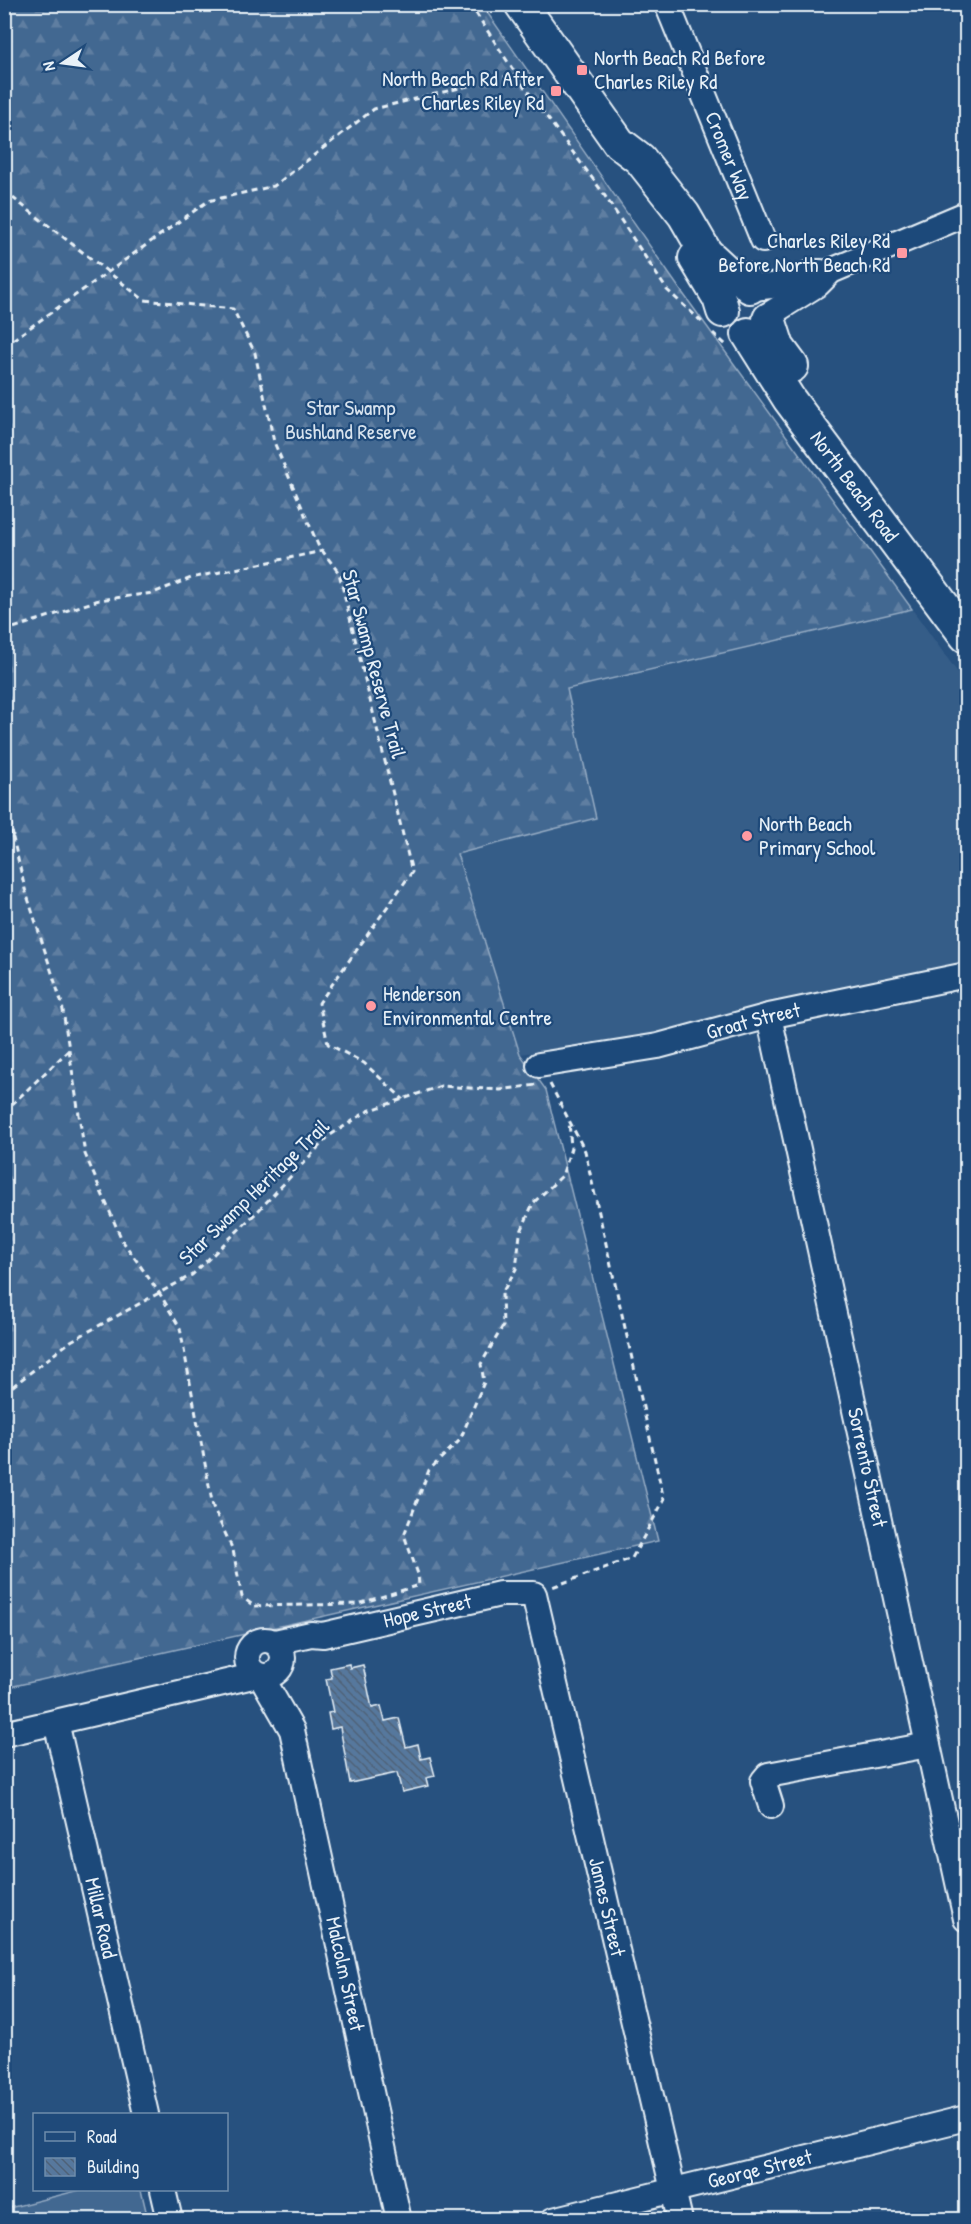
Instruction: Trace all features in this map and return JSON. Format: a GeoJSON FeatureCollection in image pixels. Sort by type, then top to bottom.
{"type":"FeatureCollection","features":[{"type":"Feature","properties":{"kind":"main road","name":"North Beach Road"},"geometry":{"type":"LineString","coordinates":[[521,4],[620,143],[640,159],[684,214],[706,254],[731,276],[742,279],[767,298],[755,330],[789,399],[966,636]]}},
{"type":"Feature","properties":{"kind":"main road","name":"North Beach Road"},"geometry":{"type":"LineString","coordinates":[[620,143],[629,170],[696,260],[719,298],[728,325],[741,333],[755,330],[778,347],[837,435],[966,612]]}},
{"type":"Feature","properties":{"kind":"main road"},"geometry":{"type":"LineString","coordinates":[[723,310],[728,296],[734,290],[752,287]]}},
{"type":"Feature","properties":{"kind":"street","name":"Cromer Way"},"geometry":{"type":"LineString","coordinates":[[667,4],[763,240]]}},
{"type":"Feature","properties":{"kind":"street"},"geometry":{"type":"LineString","coordinates":[[755,330],[831,272],[966,214]]}},
{"type":"Feature","properties":{"kind":"street"},"geometry":{"type":"LineString","coordinates":[[752,287],[779,285],[813,272],[831,272]]}},
{"type":"Feature","properties":{"kind":"street","name":"Groat Street"},"geometry":{"type":"LineString","coordinates":[[544,1074],[769,1016],[966,975]]}},
{"type":"Feature","properties":{"kind":"street","name":"Sorrento Street"},"geometry":{"type":"LineString","coordinates":[[769,1016],[966,1919]]}},
{"type":"Feature","properties":{"kind":"street","name":"Hope Street"},"geometry":{"type":"LineString","coordinates":[[4,1734],[189,1691],[267,1663],[311,1634],[323,1635],[500,1594],[534,1594]]}},
{"type":"Feature","properties":{"kind":"street","name":"James Street"},"geometry":{"type":"LineString","coordinates":[[534,1594],[680,2220]]}},
{"type":"Feature","properties":{"kind":"street","name":"Malcolm Street"},"geometry":{"type":"LineString","coordinates":[[267,1663],[292,1730],[399,2220]]}},
{"type":"Feature","properties":{"kind":"street","name":"Millar Road"},"geometry":{"type":"LineString","coordinates":[[57,1722],[146,2113]]}},
{"type":"Feature","properties":{"kind":"street"},"geometry":{"type":"LineString","coordinates":[[771,1806],[763,1781],[768,1775],[928,1745]]}},
{"type":"Feature","properties":{"kind":"street","name":"George Street"},"geometry":{"type":"LineString","coordinates":[[553,2220],[966,2118]]}},
{"type":"Feature","properties":{"kind":"street"},"geometry":{"type":"LineString","coordinates":[[163,2191],[170,2220]]}},
{"type":"Feature","properties":{"kind":"path"},"geometry":{"type":"LineString","coordinates":[[470,4],[516,74],[601,190],[667,290],[755,330]]}},
{"type":"Feature","properties":{"kind":"path"},"geometry":{"type":"LineString","coordinates":[[4,346],[208,201],[274,186],[374,109],[525,72]]}},
{"type":"Feature","properties":{"kind":"path","name":"Star Swamp Reserve Trail"},"geometry":{"type":"LineString","coordinates":[[4,191],[144,300],[233,309],[255,353],[274,442],[323,551],[339,573],[412,872],[319,1003],[328,1044],[364,1063],[403,1099]]}},
{"type":"Feature","properties":{"kind":"path"},"geometry":{"type":"LineString","coordinates":[[4,631],[99,600],[153,593],[191,578],[323,551]]}},
{"type":"Feature","properties":{"kind":"path"},"geometry":{"type":"LineString","coordinates":[[4,780],[13,838],[25,889],[62,1004],[85,1154],[123,1240],[180,1328],[213,1507],[233,1550],[242,1598],[254,1606],[358,1604],[419,1585],[418,1574],[404,1535],[429,1470],[460,1440],[484,1382],[481,1364],[503,1326],[502,1293],[516,1269],[520,1234],[533,1203],[562,1176],[571,1148],[569,1121]]}},
{"type":"Feature","properties":{"kind":"path"},"geometry":{"type":"LineString","coordinates":[[4,830],[13,838]]}},
{"type":"Feature","properties":{"kind":"path"},"geometry":{"type":"LineString","coordinates":[[4,1112],[70,1049]]}},
{"type":"Feature","properties":{"kind":"path"},"geometry":{"type":"LineString","coordinates":[[534,1594],[632,1558],[664,1500],[585,1151],[544,1074]]}},
{"type":"Feature","properties":{"kind":"path","name":"Star Swamp Heritage Trail"},"geometry":{"type":"LineString","coordinates":[[4,1393],[71,1341],[192,1275],[257,1212],[329,1136],[368,1111],[441,1086],[500,1090],[544,1074]]}},
{"type":"Feature","properties":{"kind":"shaded area","name":"North Beach Primary School"},"geometry":{"type":"Polygon","coordinates":[[[912,609],[966,684],[966,960],[651,1037],[520,1054],[457,854],[596,818],[567,689],[912,609]]]}},
{"type":"Feature","properties":{"kind":"green space","name":"Star Swamp Bushland Reserve"},"geometry":{"type":"Polygon","coordinates":[[[4,5],[482,5],[679,288],[912,609],[567,689],[596,818],[457,854],[520,1054],[546,1090],[658,1541],[5,1688],[4,5]]]}},
{"type":"Feature","properties":{"kind":"green space"},"geometry":{"type":"Polygon","coordinates":[[[76,2191],[141,2191],[148,2219],[5,2219],[5,2209],[76,2191]]]}},
{"type":"Feature","properties":{"kind":"building"},"geometry":{"type":"Polygon","coordinates":[[[349,1664],[350,1668],[363,1665],[372,1708],[381,1706],[385,1721],[399,1718],[406,1747],[418,1744],[421,1759],[430,1757],[435,1776],[426,1778],[428,1786],[402,1792],[397,1773],[350,1783],[340,1727],[331,1729],[328,1713],[333,1712],[326,1679],[332,1678],[330,1668],[349,1664]]]}},
{"type":"Feature","properties":{"kind":"place","name":"North Beach Rd Before Charles Riley Rd"},"geometry":{"type":"Point","coordinates":[582,70]}},
{"type":"Feature","properties":{"kind":"place","name":"North Beach Rd After Charles Riley Rd"},"geometry":{"type":"Point","coordinates":[556,91]}},
{"type":"Feature","properties":{"kind":"place","name":"Charles Riley Rd Before North Beach Rd"},"geometry":{"type":"Point","coordinates":[902,253]}},
{"type":"Feature","properties":{"kind":"place","name":"North Beach Primary School"},"geometry":{"type":"Point","coordinates":[747,836]}},
{"type":"Feature","properties":{"kind":"place","name":"Henderson Environmental Centre"},"geometry":{"type":"Point","coordinates":[371,1006]}}]}
